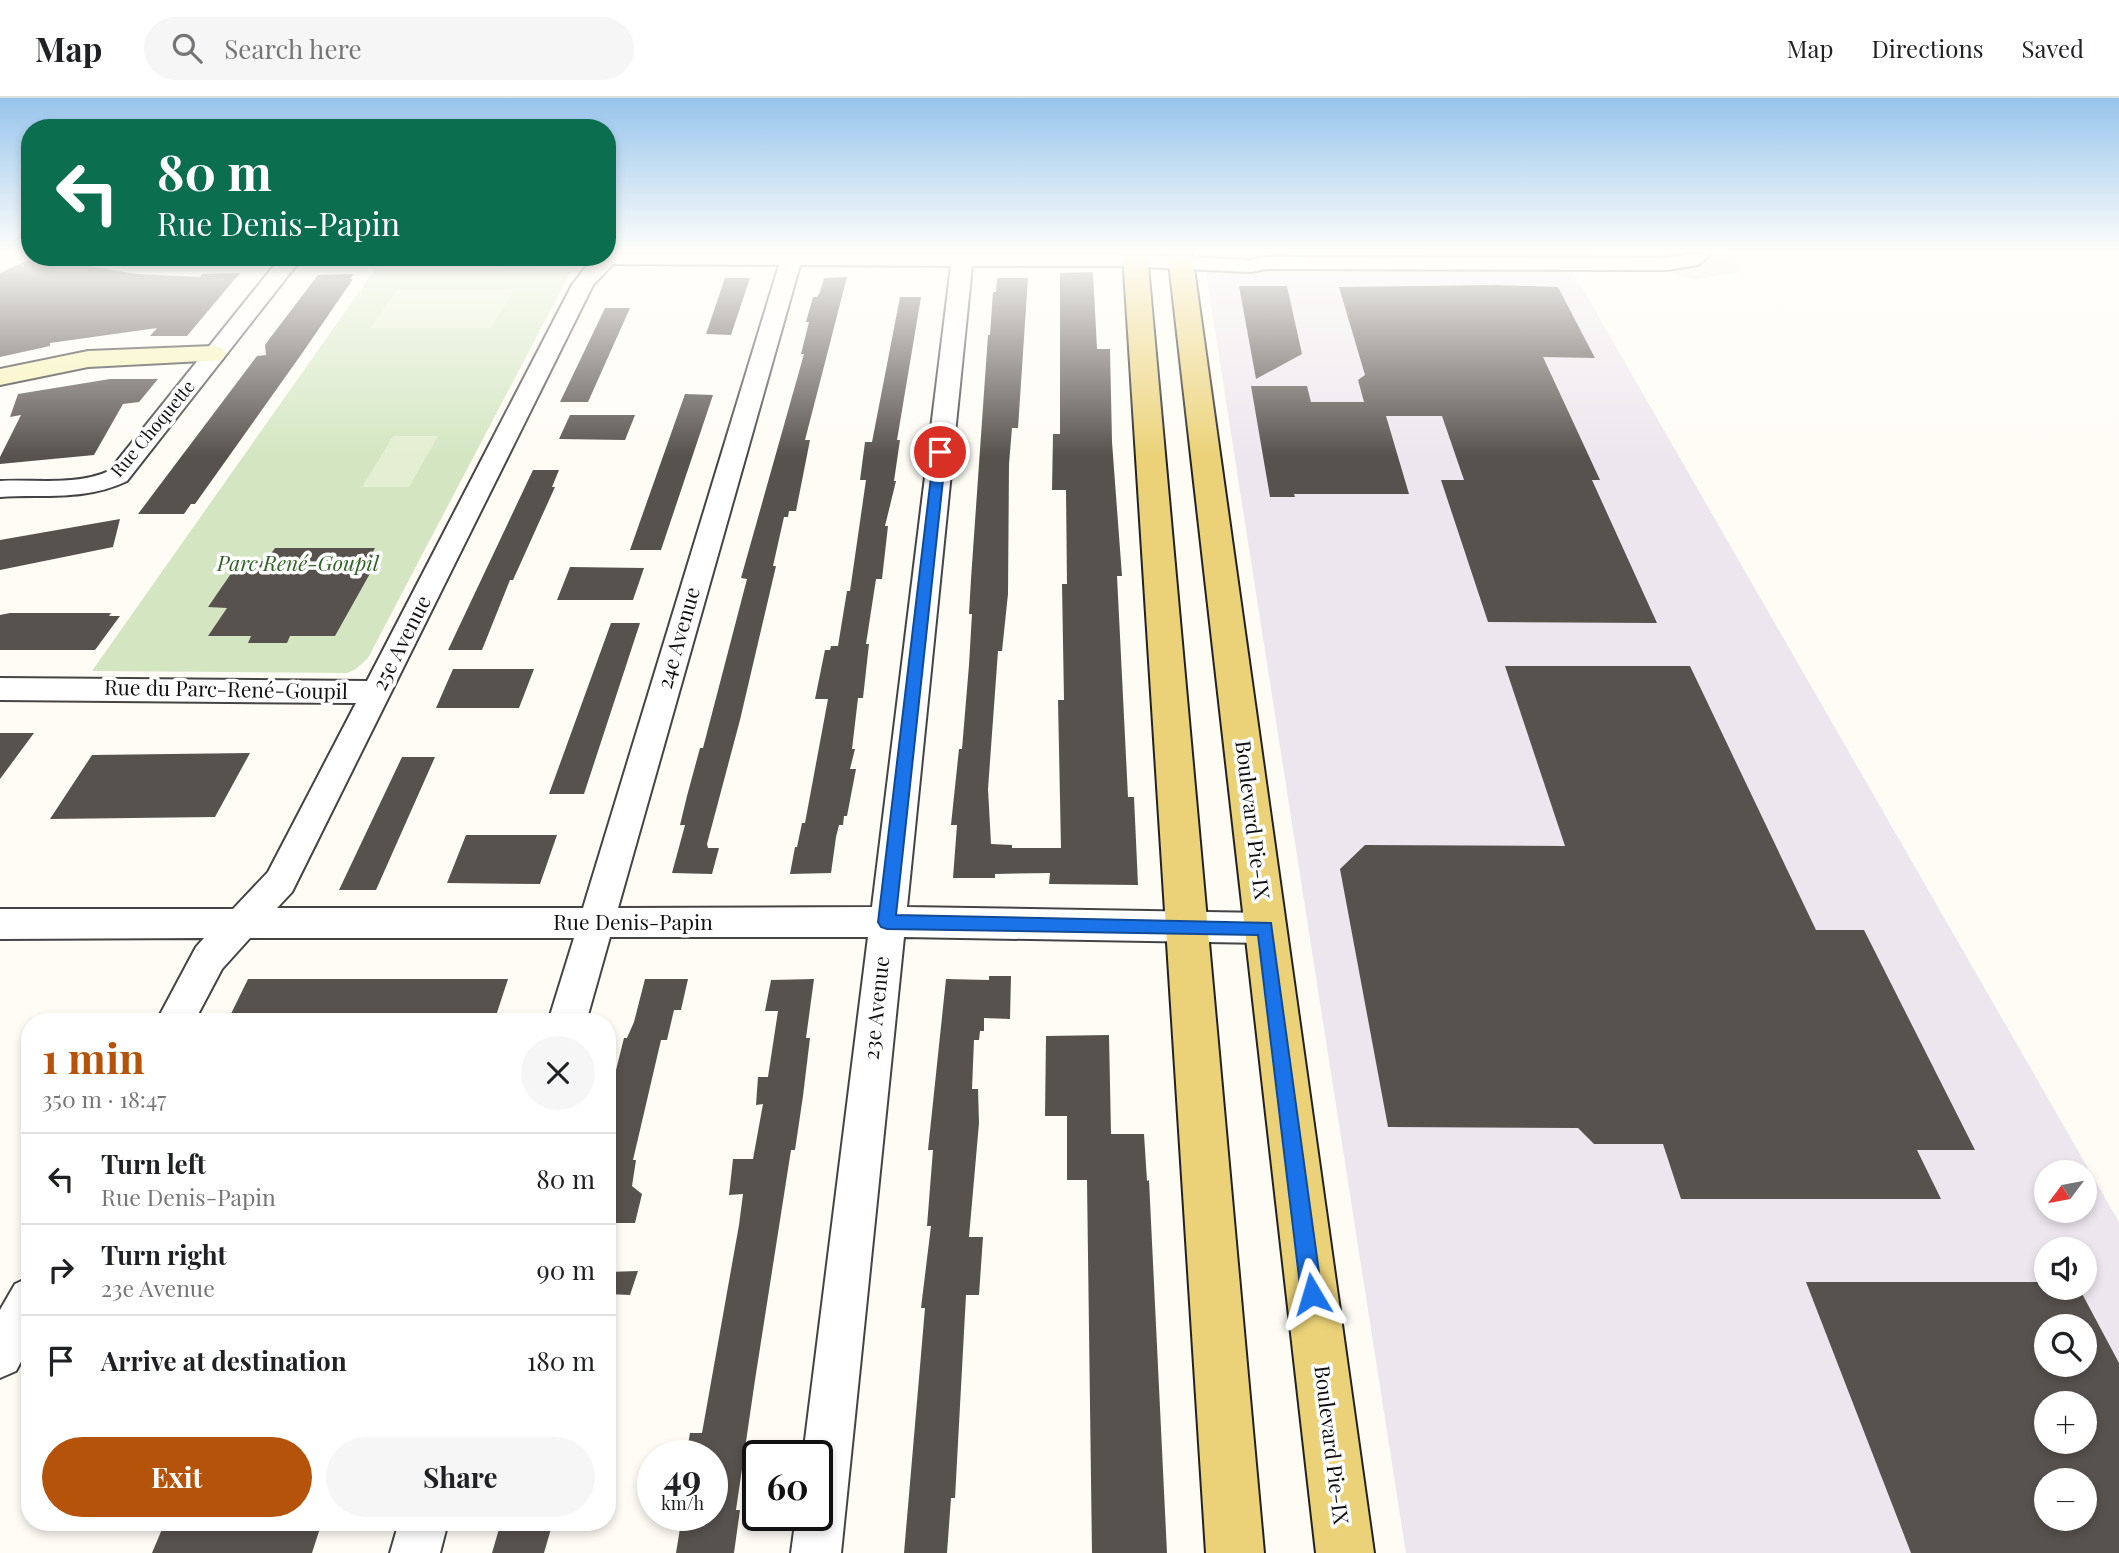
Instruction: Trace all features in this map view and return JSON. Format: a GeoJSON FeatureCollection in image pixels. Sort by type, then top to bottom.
{"type":"FeatureCollection","features":[{"type":"Feature","properties":{"kind":"main road"},"geometry":{"type":"LineString","coordinates":[[1140,322],[1235,1553]]}},
{"type":"Feature","properties":{"kind":"main road","name":"Boulevard Pie-IX"},"geometry":{"type":"LineString","coordinates":[[1188,322],[1345,1553]]}},
{"type":"Feature","properties":{"kind":"street","name":"Rue Choquette"},"geometry":{"type":"LineString","coordinates":[[0,489],[92,486],[107,483],[118,476],[239,322]]}},
{"type":"Feature","properties":{"kind":"street","name":"25e Avenue"},"geometry":{"type":"LineString","coordinates":[[180,1013],[209,958],[280,882],[564,322]]}},
{"type":"Feature","properties":{"kind":"street","name":"24e Avenue"},"geometry":{"type":"LineString","coordinates":[[570,1013],[773,322]]}},
{"type":"Feature","properties":{"kind":"street","name":"23e Avenue"},"geometry":{"type":"LineString","coordinates":[[816,1553],[955,322]]}},
{"type":"Feature","properties":{"kind":"street"},"geometry":{"type":"LineString","coordinates":[[0,377],[97,358],[213,354]]}},
{"type":"Feature","properties":{"kind":"street","name":"Rue du Parc-René-Goupil"},"geometry":{"type":"LineString","coordinates":[[0,689],[377,692]]}},
{"type":"Feature","properties":{"kind":"street","name":"Rue Denis-Papin"},"geometry":{"type":"LineString","coordinates":[[0,924],[243,921],[887,922],[1265,928]]}},
{"type":"Feature","properties":{"kind":"street"},"geometry":{"type":"LineString","coordinates":[[0,1355],[21,1315]]}},
{"type":"Feature","properties":{"kind":"street"},"geometry":{"type":"LineString","coordinates":[[415,1553],[421,1531]]}},
{"type":"Feature","properties":{"kind":"shaded area"},"geometry":{"type":"Polygon","coordinates":[[[1214,322],[1602,322],[2083,1160],[2034,1160],[2034,1223],[2097,1223],[2097,1184],[2119,1222],[2119,1553],[1406,1553],[1214,322]]]}},
{"type":"Feature","properties":{"kind":"green space","name":"Parc René-Goupil"},"geometry":{"type":"Polygon","coordinates":[[[338,322],[544,322],[368,658],[356,669],[347,673],[92,671],[338,322]]]}},
{"type":"Feature","properties":{"kind":"green space"},"geometry":{"type":"Polygon","coordinates":[[[374,322],[495,322],[491,328],[370,328],[374,322]]]}},
{"type":"Feature","properties":{"kind":"green space"},"geometry":{"type":"Polygon","coordinates":[[[393,436],[438,436],[409,487],[362,487],[393,436]]]}},
{"type":"Feature","properties":{"kind":"building"},"geometry":{"type":"Polygon","coordinates":[[[0,322],[199,322],[187,336],[150,336],[157,328],[50,343],[50,346],[0,357],[0,322]]]}},
{"type":"Feature","properties":{"kind":"building"},"geometry":{"type":"Polygon","coordinates":[[[282,322],[324,322],[195,504],[191,504],[184,514],[138,514],[257,356],[266,355],[265,345],[282,322]]]}},
{"type":"Feature","properties":{"kind":"building"},"geometry":{"type":"Polygon","coordinates":[[[598,322],[624,322],[588,402],[560,402],[598,322]]]}},
{"type":"Feature","properties":{"kind":"building"},"geometry":{"type":"Polygon","coordinates":[[[710,322],[735,322],[731,335],[706,334],[710,322]]]}},
{"type":"Feature","properties":{"kind":"building"},"geometry":{"type":"Polygon","coordinates":[[[806,322],[835,322],[805,440],[810,440],[796,511],[789,511],[788,517],[784,517],[773,566],[776,566],[740,720],[707,844],[708,848],[719,848],[712,874],[672,873],[685,825],[680,825],[687,796],[700,748],[703,748],[747,579],[741,578],[804,354],[801,354],[809,322],[806,322]]]}},
{"type":"Feature","properties":{"kind":"building"},"geometry":{"type":"Polygon","coordinates":[[[895,322],[917,322],[897,440],[900,440],[896,481],[885,526],[888,526],[882,579],[876,579],[866,644],[869,644],[863,698],[858,698],[852,749],[855,749],[850,769],[856,769],[847,816],[844,816],[843,825],[839,825],[831,873],[790,874],[802,823],[805,823],[828,699],[815,699],[825,650],[838,646],[847,591],[850,591],[866,480],[860,480],[865,442],[872,442],[895,322]]]}},
{"type":"Feature","properties":{"kind":"building"},"geometry":{"type":"Polygon","coordinates":[[[991,322],[1025,322],[1018,428],[1012,428],[1009,464],[1008,594],[1002,651],[998,651],[988,789],[991,844],[1012,845],[1012,848],[1061,848],[1058,700],[1064,700],[1062,584],[1067,584],[1066,490],[1052,490],[1053,434],[1060,434],[1060,322],[1096,322],[1097,349],[1110,349],[1112,442],[1122,576],[1117,576],[1128,797],[1134,797],[1138,885],[1049,884],[1050,873],[995,874],[995,878],[953,878],[957,825],[951,825],[959,749],[962,749],[969,665],[971,579],[991,322]]]}},
{"type":"Feature","properties":{"kind":"building"},"geometry":{"type":"Polygon","coordinates":[[[1246,322],[1295,322],[1302,354],[1256,379],[1246,322]]]}},
{"type":"Feature","properties":{"kind":"building"},"geometry":{"type":"Polygon","coordinates":[[[1349,322],[1576,322],[1595,358],[1543,357],[1600,480],[1592,480],[1657,623],[1488,622],[1441,480],[1464,480],[1442,416],[1386,416],[1409,494],[1294,494],[1295,497],[1270,497],[1251,386],[1307,386],[1311,402],[1364,402],[1358,380],[1365,375],[1349,322]]]}},
{"type":"Feature","properties":{"kind":"building"},"geometry":{"type":"Polygon","coordinates":[[[110,379],[158,379],[139,402],[123,404],[94,455],[0,464],[0,457],[21,415],[10,417],[18,394],[110,379]]]}},
{"type":"Feature","properties":{"kind":"building"},"geometry":{"type":"Polygon","coordinates":[[[685,394],[713,395],[661,550],[630,550],[685,394]]]}},
{"type":"Feature","properties":{"kind":"building"},"geometry":{"type":"Polygon","coordinates":[[[570,415],[635,415],[625,440],[559,439],[570,415]]]}},
{"type":"Feature","properties":{"kind":"building"},"geometry":{"type":"Polygon","coordinates":[[[533,470],[559,470],[552,487],[555,487],[513,580],[510,580],[482,650],[448,650],[533,470]]]}},
{"type":"Feature","properties":{"kind":"building"},"geometry":{"type":"Polygon","coordinates":[[[120,519],[113,547],[0,570],[0,540],[120,519]]]}},
{"type":"Feature","properties":{"kind":"building"},"geometry":{"type":"Polygon","coordinates":[[[275,548],[375,548],[368,561],[377,561],[335,636],[290,636],[287,643],[248,643],[251,636],[208,636],[227,608],[208,607],[239,562],[266,561],[275,548]]]}},
{"type":"Feature","properties":{"kind":"building"},"geometry":{"type":"Polygon","coordinates":[[[570,567],[644,568],[633,600],[557,600],[570,567]]]}},
{"type":"Feature","properties":{"kind":"building"},"geometry":{"type":"Polygon","coordinates":[[[111,613],[109,616],[120,616],[95,650],[0,650],[0,615],[111,613]]]}},
{"type":"Feature","properties":{"kind":"building"},"geometry":{"type":"Polygon","coordinates":[[[611,623],[640,623],[584,794],[549,794],[611,623]]]}},
{"type":"Feature","properties":{"kind":"building"},"geometry":{"type":"Polygon","coordinates":[[[1505,666],[1690,666],[1816,930],[1864,930],[1975,1150],[1917,1150],[1941,1199],[1681,1199],[1663,1144],[1594,1144],[1578,1128],[1388,1127],[1340,869],[1365,845],[1565,846],[1505,666]]]}},
{"type":"Feature","properties":{"kind":"building"},"geometry":{"type":"Polygon","coordinates":[[[453,669],[534,669],[519,708],[436,708],[453,669]]]}},
{"type":"Feature","properties":{"kind":"building"},"geometry":{"type":"Polygon","coordinates":[[[0,733],[34,733],[0,779],[0,733]]]}},
{"type":"Feature","properties":{"kind":"building"},"geometry":{"type":"Polygon","coordinates":[[[250,753],[215,817],[50,819],[92,755],[250,753]]]}},
{"type":"Feature","properties":{"kind":"building"},"geometry":{"type":"Polygon","coordinates":[[[402,757],[435,757],[376,890],[339,890],[402,757]]]}},
{"type":"Feature","properties":{"kind":"building"},"geometry":{"type":"Polygon","coordinates":[[[466,835],[557,835],[540,884],[447,883],[466,835]]]}},
{"type":"Feature","properties":{"kind":"building"},"geometry":{"type":"Polygon","coordinates":[[[989,976],[1011,976],[1010,1019],[984,1018],[984,1031],[980,1031],[979,1040],[974,1040],[972,1089],[978,1089],[979,1123],[969,1237],[983,1237],[979,1295],[966,1295],[955,1498],[951,1498],[947,1553],[904,1553],[925,1308],[921,1308],[931,1226],[927,1226],[933,1150],[928,1150],[946,979],[989,980],[989,976]]]}},
{"type":"Feature","properties":{"kind":"building"},"geometry":{"type":"Polygon","coordinates":[[[248,979],[508,979],[497,1013],[231,1013],[248,979]]]}},
{"type":"Feature","properties":{"kind":"building"},"geometry":{"type":"Polygon","coordinates":[[[645,979],[688,979],[681,1010],[674,1010],[667,1040],[661,1040],[633,1160],[636,1160],[632,1186],[642,1194],[635,1223],[616,1223],[616,1070],[624,1038],[627,1038],[645,979]]]}},
{"type":"Feature","properties":{"kind":"building"},"geometry":{"type":"Polygon","coordinates":[[[814,979],[806,1038],[810,1038],[795,1150],[791,1150],[746,1440],[742,1440],[742,1469],[736,1510],[740,1510],[734,1553],[676,1553],[680,1531],[728,1531],[728,1440],[689,1440],[690,1433],[702,1433],[739,1225],[743,1194],[729,1195],[733,1159],[753,1159],[763,1104],[756,1105],[758,1077],[768,1077],[778,1011],[765,1011],[771,980],[814,979]]]}},
{"type":"Feature","properties":{"kind":"building"},"geometry":{"type":"Polygon","coordinates":[[[1109,1035],[1111,1134],[1144,1134],[1147,1181],[1149,1180],[1167,1553],[1092,1553],[1087,1180],[1067,1180],[1067,1116],[1045,1116],[1046,1036],[1109,1035]]]}},
{"type":"Feature","properties":{"kind":"building"},"geometry":{"type":"Polygon","coordinates":[[[638,1271],[630,1295],[616,1294],[616,1272],[638,1271]]]}},
{"type":"Feature","properties":{"kind":"building"},"geometry":{"type":"Polygon","coordinates":[[[1806,1282],[2034,1282],[2034,1300],[2085,1300],[2093,1314],[2034,1314],[2034,1377],[2097,1377],[2097,1322],[2119,1363],[2119,1553],[1911,1553],[1806,1282]]]}},
{"type":"Feature","properties":{"kind":"building"},"geometry":{"type":"Polygon","coordinates":[[[161,1531],[319,1531],[312,1553],[152,1553],[161,1531]]]}},
{"type":"Feature","properties":{"kind":"building"},"geometry":{"type":"Polygon","coordinates":[[[498,1531],[550,1531],[544,1553],[492,1553],[498,1531]]]}},
{"type":"Feature","properties":{"kind":"route"},"geometry":{"type":"LineString","coordinates":[[940,452],[887,922],[1265,928],[1312,1294]]}}]}
